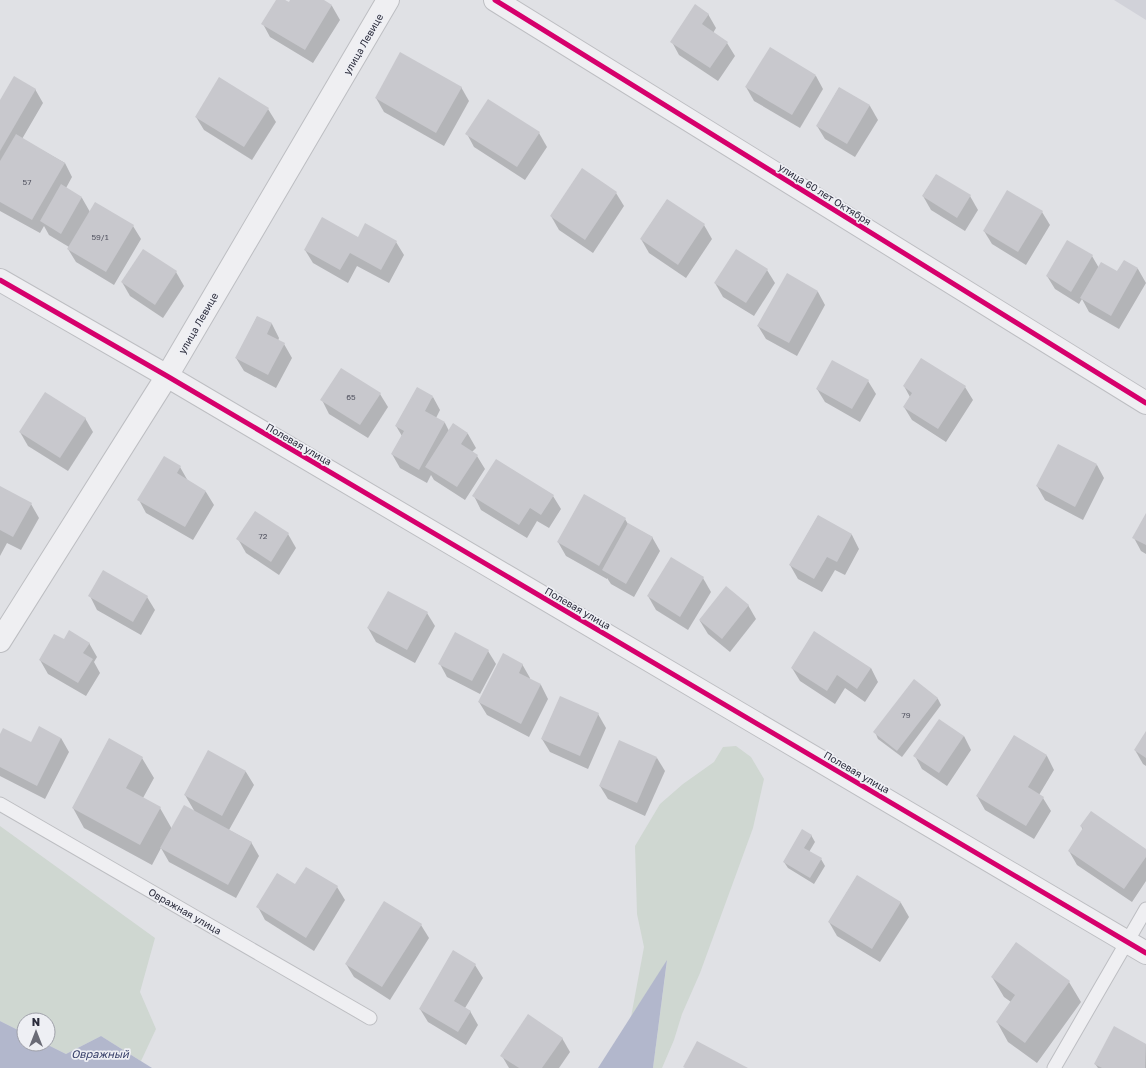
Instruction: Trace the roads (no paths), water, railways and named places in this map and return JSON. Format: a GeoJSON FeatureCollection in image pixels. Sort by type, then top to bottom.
{"type":"FeatureCollection","features":[{"type":"Feature","properties":{"kind":"street","name":"улица Левице"},"geometry":{"type":"LineString","coordinates":[[0,640],[167,376],[388,0]]}},
{"type":"Feature","properties":{"kind":"street","name":"улица 60 лет Октября"},"geometry":{"type":"LineString","coordinates":[[494,0],[1146,404]]}},
{"type":"Feature","properties":{"kind":"street","name":"Полевая улица"},"geometry":{"type":"LineString","coordinates":[[0,280],[167,376],[1146,953]]}},
{"type":"Feature","properties":{"kind":"lane","name":"Овражная улица"},"geometry":{"type":"LineString","coordinates":[[0,804],[370,1018]]}},
{"type":"Feature","properties":{"kind":"lane"},"geometry":{"type":"LineString","coordinates":[[1054,1068],[1146,909]]}},
{"type":"Feature","properties":{"kind":"water"},"geometry":{"type":"Polygon","coordinates":[[[667,960],[653,1068],[598,1068],[667,960]]]}},
{"type":"Feature","properties":{"kind":"water","name":"Овражный"},"geometry":{"type":"Polygon","coordinates":[[[0,1021],[16,1029],[16,1052],[56,1052],[56,1049],[66,1054],[101,1036],[152,1068],[0,1068],[0,1021]]]}}]}
